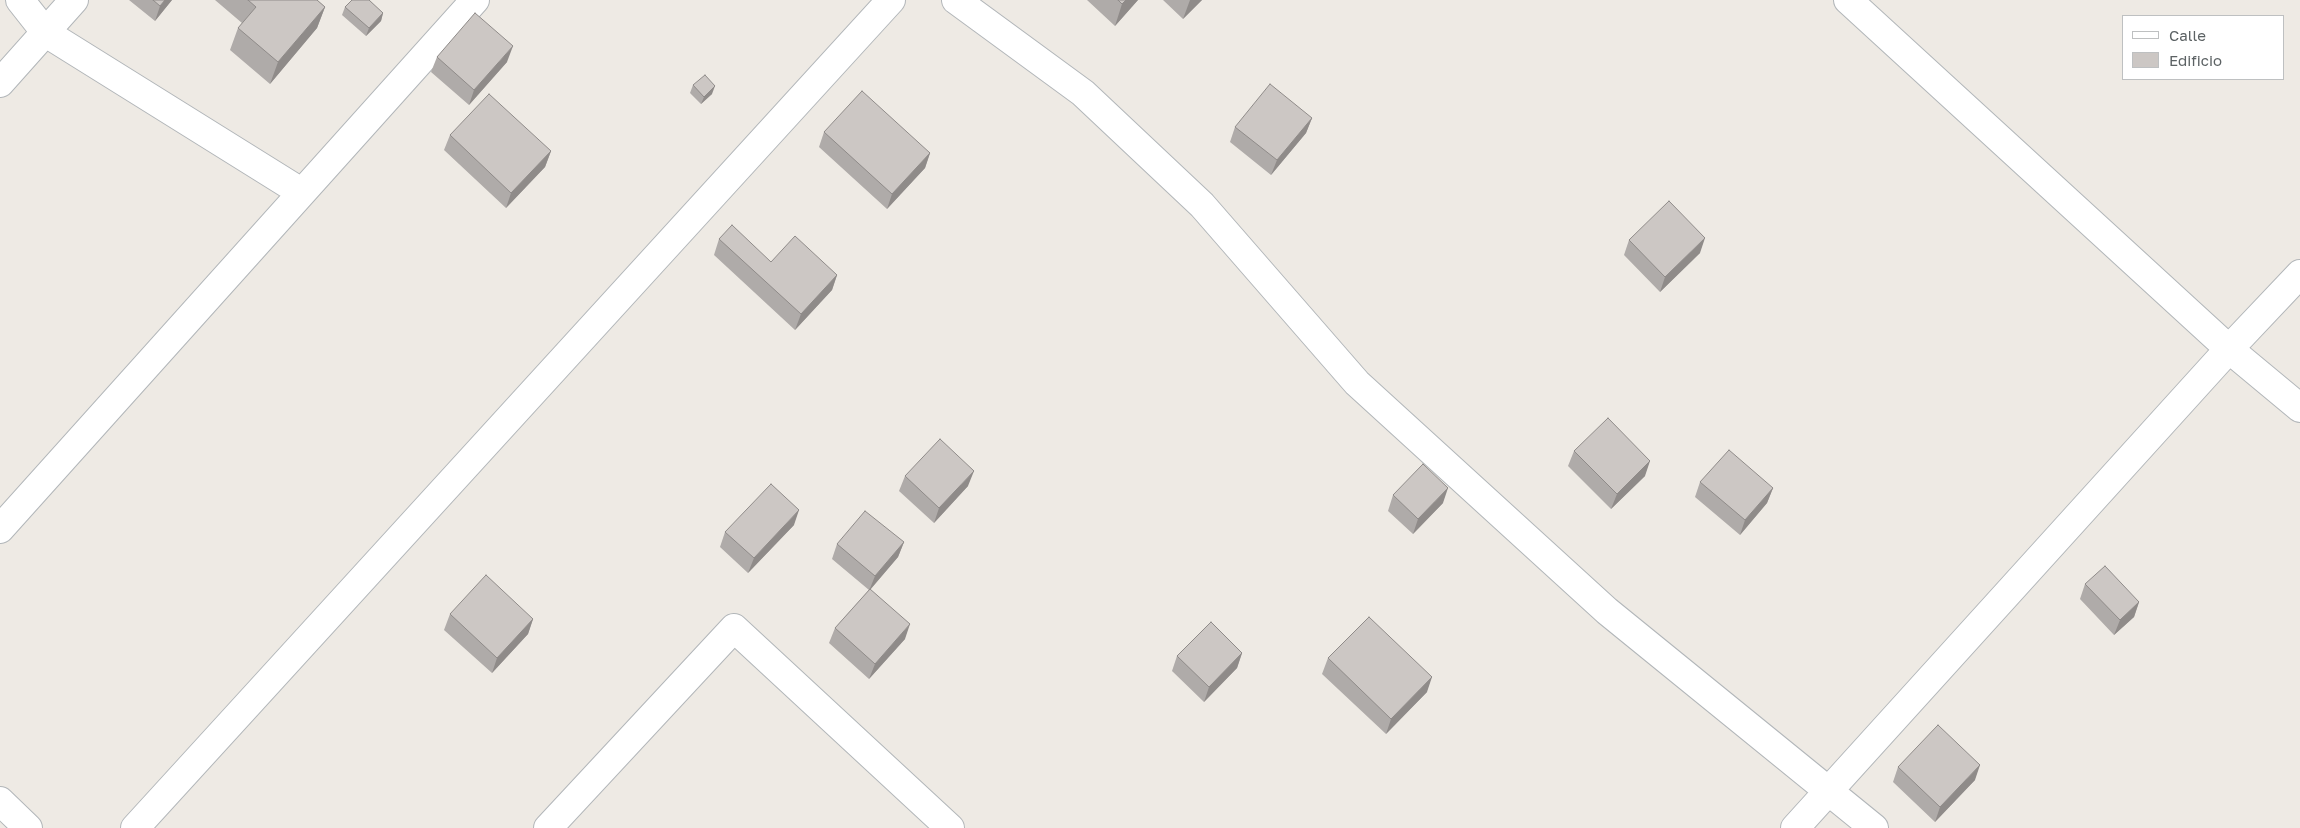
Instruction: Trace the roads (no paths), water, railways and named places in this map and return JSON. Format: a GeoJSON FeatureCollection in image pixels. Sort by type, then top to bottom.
{"type":"FeatureCollection","features":[{"type":"Feature","properties":{"kind":"street"},"geometry":{"type":"LineString","coordinates":[[20,0],[46,33],[301,192]]}},
{"type":"Feature","properties":{"kind":"street"},"geometry":{"type":"LineString","coordinates":[[0,84],[74,0]]}},
{"type":"Feature","properties":{"kind":"street"},"geometry":{"type":"LineString","coordinates":[[0,529],[475,0]]}},
{"type":"Feature","properties":{"kind":"street"},"geometry":{"type":"LineString","coordinates":[[135,828],[891,0]]}},
{"type":"Feature","properties":{"kind":"street"},"geometry":{"type":"LineString","coordinates":[[956,0],[1083,93],[1202,205],[1357,382],[1607,611],[1874,828]]}},
{"type":"Feature","properties":{"kind":"street"},"geometry":{"type":"LineString","coordinates":[[1848,0],[2229,349],[2300,408]]}},
{"type":"Feature","properties":{"kind":"street"},"geometry":{"type":"LineString","coordinates":[[1796,828],[2229,349],[2300,274]]}},
{"type":"Feature","properties":{"kind":"street"},"geometry":{"type":"LineString","coordinates":[[548,828],[734,628],[950,828]]}},
{"type":"Feature","properties":{"kind":"street"},"geometry":{"type":"LineString","coordinates":[[0,801],[28,828]]}}]}
